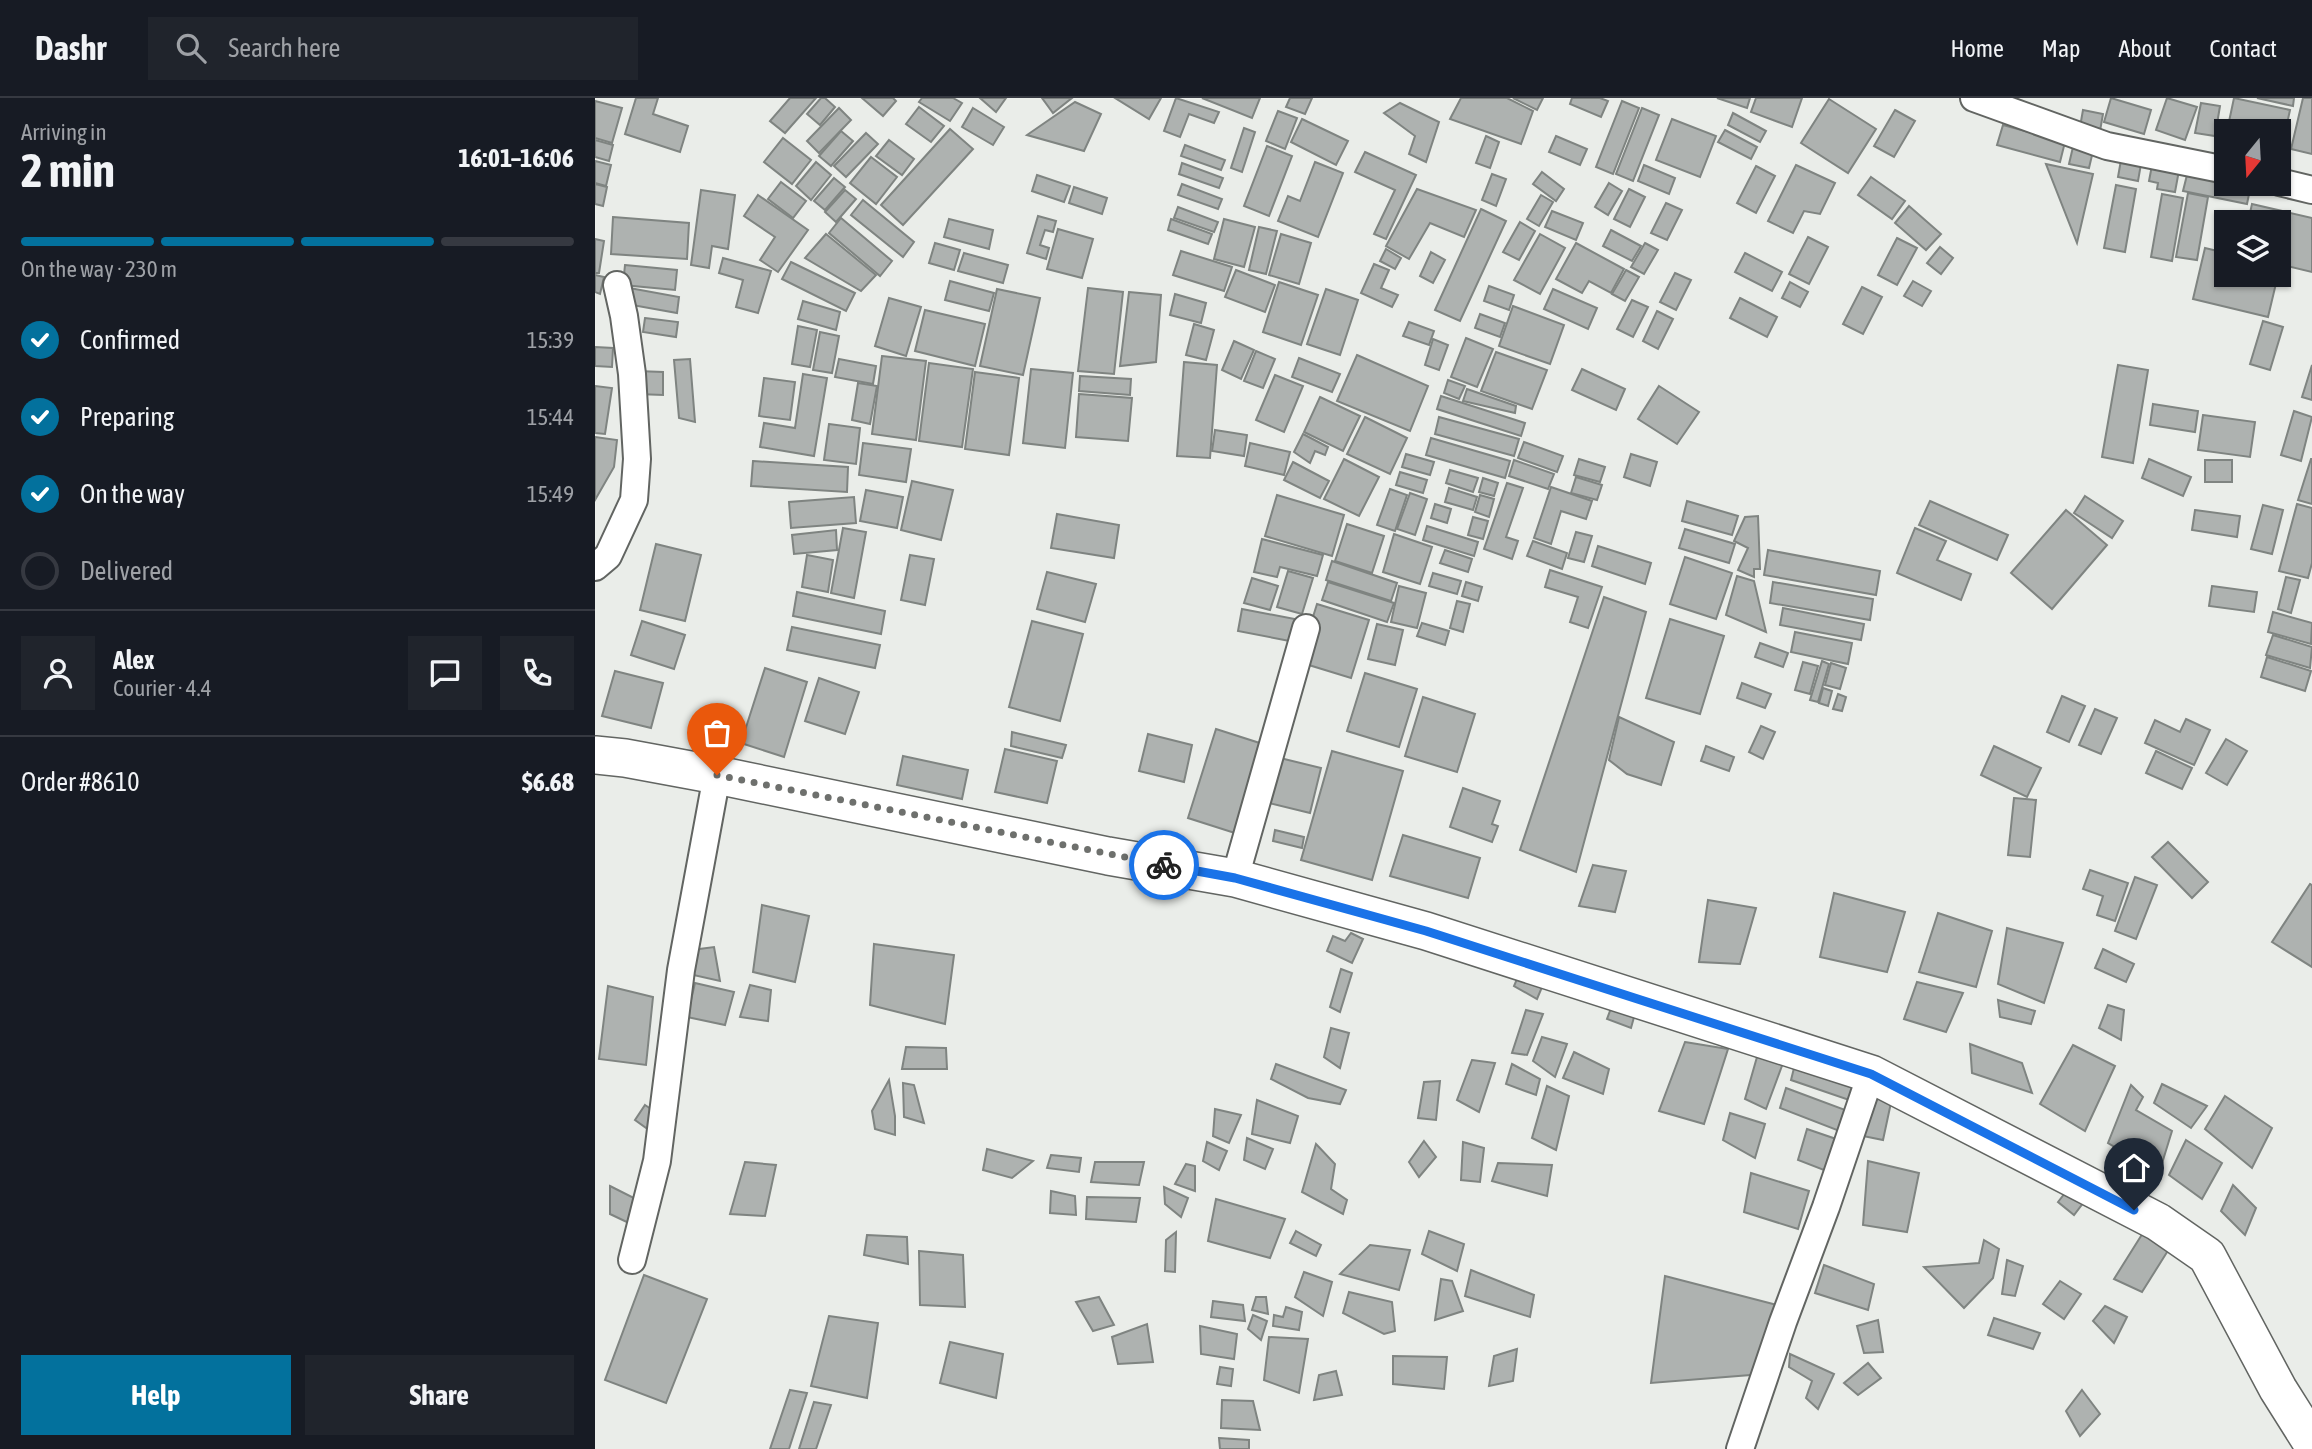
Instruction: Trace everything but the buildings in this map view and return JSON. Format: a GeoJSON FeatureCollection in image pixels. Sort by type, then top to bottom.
{"type":"FeatureCollection","features":[{"type":"Feature","properties":{"kind":"main road"},"geometry":{"type":"LineString","coordinates":[[595,755],[717,775],[1108,856],[1235,878],[1426,931],[1871,1074],[2158,1222],[2207,1256],[2278,1389],[2312,1443]]}},
{"type":"Feature","properties":{"kind":"street"},"geometry":{"type":"LineString","coordinates":[[1974,98],[2107,146],[2214,168]]}},
{"type":"Feature","properties":{"kind":"street"},"geometry":{"type":"LineString","coordinates":[[2291,185],[2312,190]]}},
{"type":"Feature","properties":{"kind":"street"},"geometry":{"type":"LineString","coordinates":[[595,567],[608,556],[634,500],[636,459],[632,374],[617,285]]}},
{"type":"Feature","properties":{"kind":"street"},"geometry":{"type":"LineString","coordinates":[[1235,878],[1306,628]]}},
{"type":"Feature","properties":{"kind":"street"},"geometry":{"type":"LineString","coordinates":[[632,1260],[657,1161],[681,970],[717,775]]}},
{"type":"Feature","properties":{"kind":"street"},"geometry":{"type":"LineString","coordinates":[[1740,1449],[1871,1074]]}},
{"type":"Feature","properties":{"kind":"way so far"},"geometry":{"type":"LineString","coordinates":[[717,775],[1108,856],[1164,865]]}},
{"type":"Feature","properties":{"kind":"route"},"geometry":{"type":"LineString","coordinates":[[1164,865],[1235,878],[1426,931],[1871,1074],[2134,1210]]}}]}
